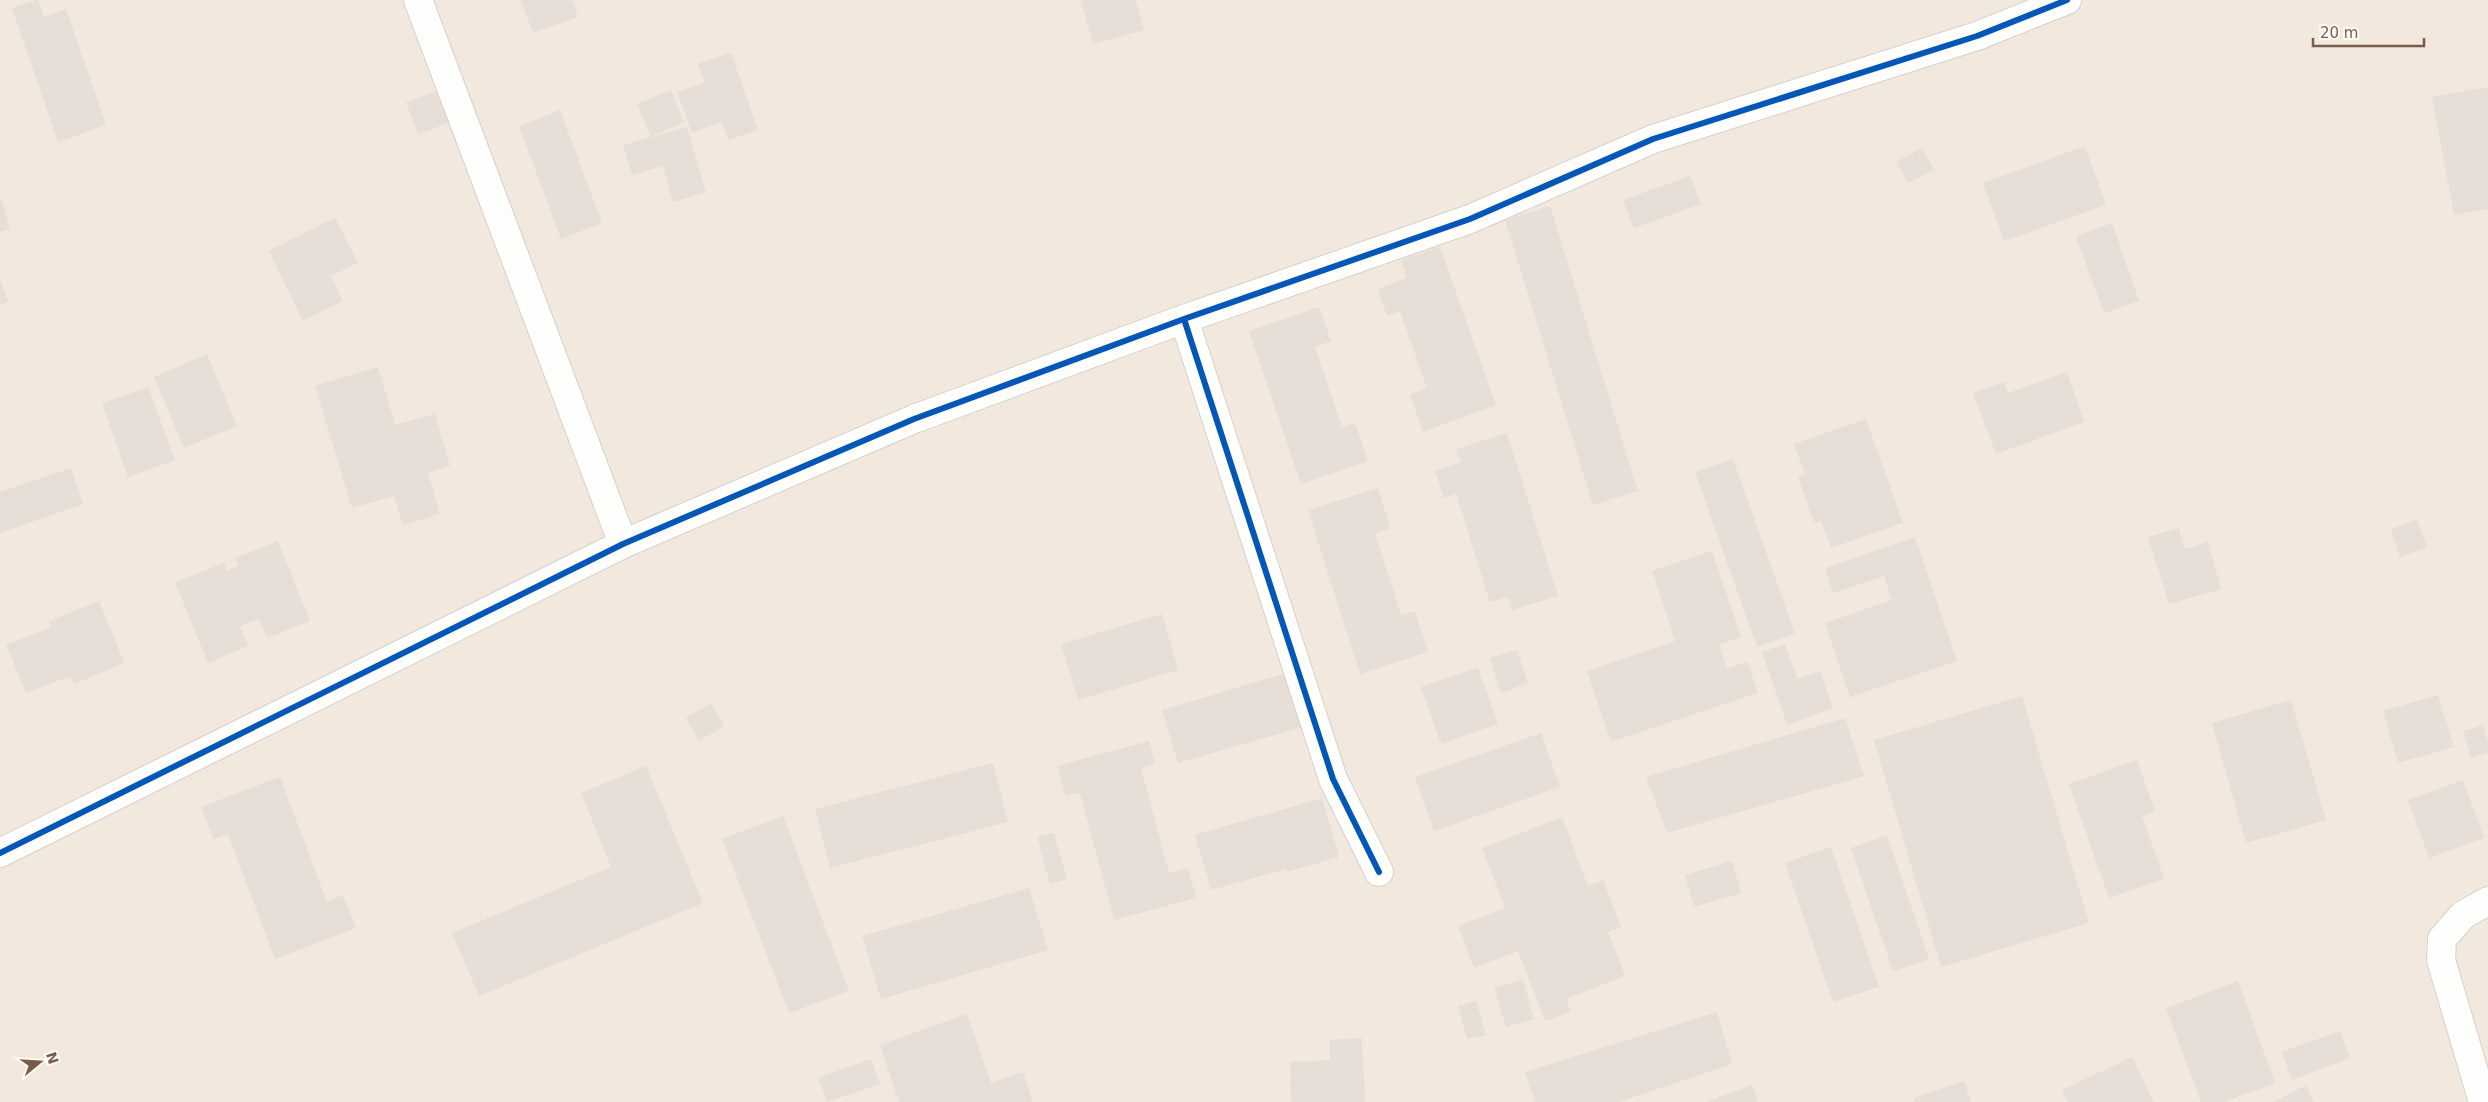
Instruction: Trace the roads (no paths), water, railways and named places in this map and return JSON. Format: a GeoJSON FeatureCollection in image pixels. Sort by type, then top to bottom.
{"type":"FeatureCollection","features":[{"type":"Feature","properties":{"kind":"street"},"geometry":{"type":"LineString","coordinates":[[418,0],[623,544]]}},
{"type":"Feature","properties":{"kind":"street"},"geometry":{"type":"LineString","coordinates":[[0,853],[623,544],[914,418],[1184,319],[1470,218],[1653,139],[1977,36],[2067,0]]}},
{"type":"Feature","properties":{"kind":"street"},"geometry":{"type":"LineString","coordinates":[[1184,319],[1333,780],[1379,872]]}},
{"type":"Feature","properties":{"kind":"street"},"geometry":{"type":"LineString","coordinates":[[2483,1102],[2441,960],[2442,939],[2463,915],[2488,901]]}}]}
